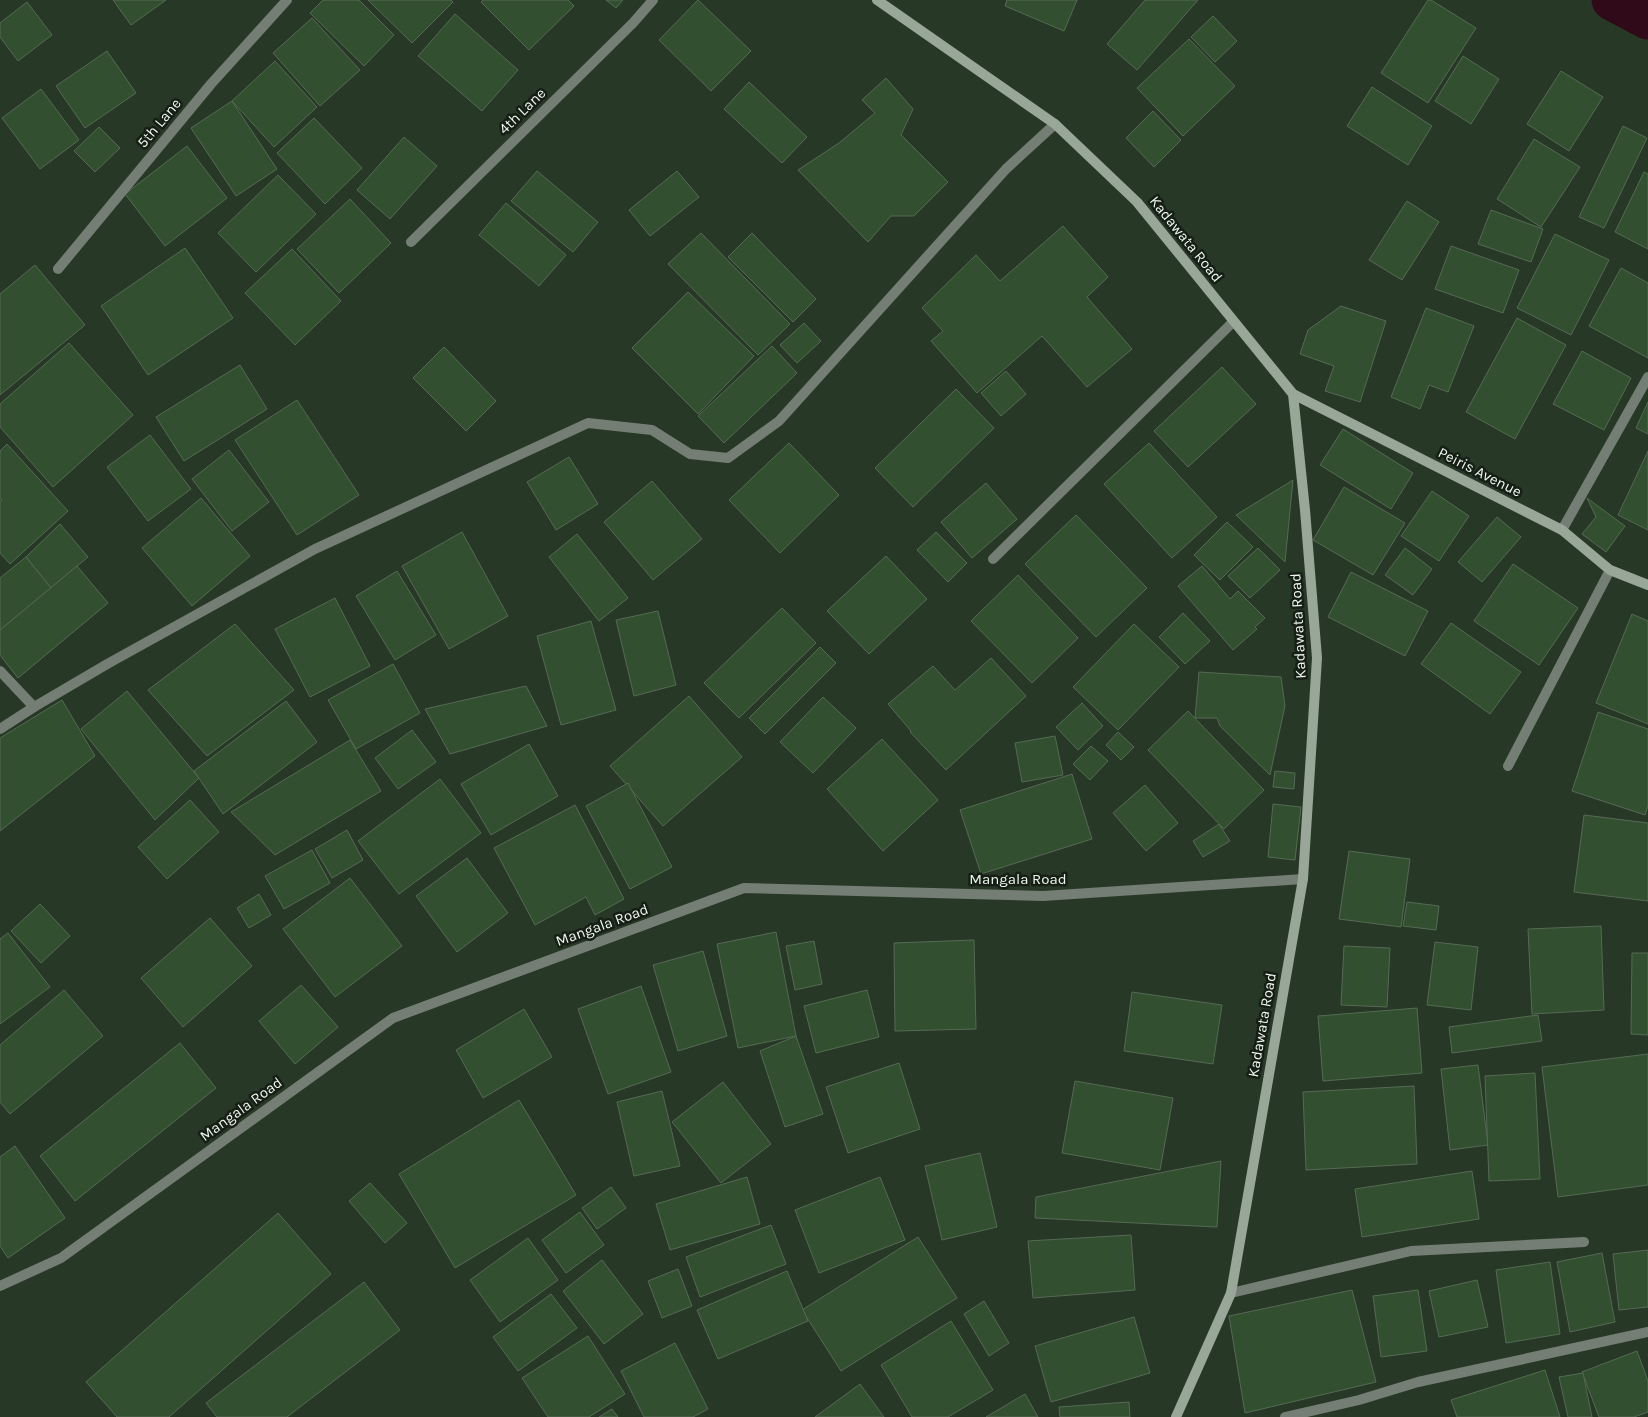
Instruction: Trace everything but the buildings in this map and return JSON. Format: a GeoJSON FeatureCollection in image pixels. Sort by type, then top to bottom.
{"type":"FeatureCollection","features":[{"type":"Feature","properties":{"kind":"street","name":"5th Lane"},"geometry":{"type":"LineString","coordinates":[[58,269],[211,84],[286,0]]}},
{"type":"Feature","properties":{"kind":"street","name":"4th Lane"},"geometry":{"type":"LineString","coordinates":[[410,242],[626,30],[653,0]]}},
{"type":"Feature","properties":{"kind":"street","name":"Kadawata Road"},"geometry":{"type":"LineString","coordinates":[[877,0],[1055,124],[1137,202],[1293,394],[1317,658],[1303,879],[1231,1293],[1176,1417]]}},
{"type":"Feature","properties":{"kind":"street"},"geometry":{"type":"LineString","coordinates":[[0,728],[109,663],[315,549],[588,423],[652,430],[690,454],[728,458],[779,421],[1006,169],[1055,124]]}},
{"type":"Feature","properties":{"kind":"street"},"geometry":{"type":"LineString","coordinates":[[994,559],[1233,322]]}},
{"type":"Feature","properties":{"kind":"street"},"geometry":{"type":"LineString","coordinates":[[1562,530],[1648,377]]}},
{"type":"Feature","properties":{"kind":"street","name":"Peiris Avenue"},"geometry":{"type":"LineString","coordinates":[[1293,394],[1562,530],[1610,570],[1648,584]]}},
{"type":"Feature","properties":{"kind":"street"},"geometry":{"type":"LineString","coordinates":[[1508,766],[1610,570]]}},
{"type":"Feature","properties":{"kind":"street"},"geometry":{"type":"LineString","coordinates":[[0,671],[34,707]]}},
{"type":"Feature","properties":{"kind":"street","name":"Mangala Road"},"geometry":{"type":"LineString","coordinates":[[0,1286],[61,1258],[393,1018],[744,888],[1043,896],[1303,879]]}},
{"type":"Feature","properties":{"kind":"street"},"geometry":{"type":"LineString","coordinates":[[1231,1293],[1411,1251],[1584,1242]]}},
{"type":"Feature","properties":{"kind":"street"},"geometry":{"type":"LineString","coordinates":[[1285,1417],[1359,1400],[1418,1382],[1648,1332]]}},
{"type":"Feature","properties":{"kind":"waterway"},"geometry":{"type":"LineString","coordinates":[[1612,0],[1648,19]]}}]}
